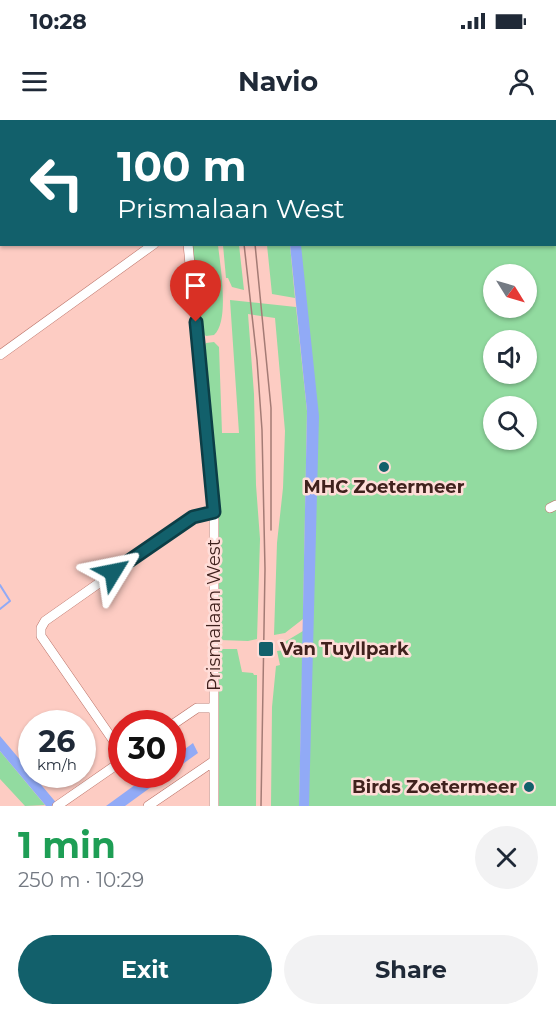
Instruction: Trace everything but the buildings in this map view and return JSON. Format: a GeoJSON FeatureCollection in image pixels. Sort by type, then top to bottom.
{"type":"FeatureCollection","features":[{"type":"Feature","properties":{"kind":"street"},"geometry":{"type":"LineString","coordinates":[[0,355],[151,246]]}},
{"type":"Feature","properties":{"kind":"street","name":"Prismalaan West"},"geometry":{"type":"LineString","coordinates":[[188,246],[214,512],[214,806]]}},
{"type":"Feature","properties":{"kind":"street"},"geometry":{"type":"LineString","coordinates":[[108,733],[40,636],[41,628],[45,621],[75,599],[193,517],[214,512]]}},
{"type":"Feature","properties":{"kind":"street"},"geometry":{"type":"LineString","coordinates":[[186,715],[197,708],[214,708]]}},
{"type":"Feature","properties":{"kind":"street"},"geometry":{"type":"LineString","coordinates":[[148,806],[214,761]]}},
{"type":"Feature","properties":{"kind":"street"},"geometry":{"type":"LineString","coordinates":[[57,806],[108,771]]}},
{"type":"Feature","properties":{"kind":"green space"},"geometry":{"type":"Polygon","coordinates":[[[192,246],[218,246],[222,278],[222,318],[214,335],[206,336],[201,331],[192,246]]]}},
{"type":"Feature","properties":{"kind":"green space"},"geometry":{"type":"Polygon","coordinates":[[[223,246],[239,246],[244,290],[232,287],[226,278],[223,246]]]}},
{"type":"Feature","properties":{"kind":"green space"},"geometry":{"type":"Polygon","coordinates":[[[267,246],[290,246],[295,298],[272,294],[267,246]]]}},
{"type":"Feature","properties":{"kind":"green space"},"geometry":{"type":"Polygon","coordinates":[[[292,246],[556,246],[556,806],[307,806],[315,415],[292,246]]]}},
{"type":"Feature","properties":{"kind":"green space"},"geometry":{"type":"Polygon","coordinates":[[[230,300],[296,307],[307,411],[303,619],[285,633],[274,635],[277,543],[283,488],[285,431],[275,318],[248,314],[260,539],[257,639],[248,641],[219,640],[219,503],[203,349],[206,343],[214,342],[219,347],[222,433],[239,433],[230,300]]]}},
{"type":"Feature","properties":{"kind":"green space"},"geometry":{"type":"Polygon","coordinates":[[[303,631],[299,806],[271,806],[272,707],[276,666],[280,665],[277,651],[284,650],[283,643],[303,631]]]}},
{"type":"Feature","properties":{"kind":"green space"},"geometry":{"type":"Polygon","coordinates":[[[219,649],[237,649],[242,672],[257,675],[256,806],[218,806],[219,649]]]}},
{"type":"Feature","properties":{"kind":"green space"},"geometry":{"type":"Polygon","coordinates":[[[0,751],[18,773],[18,788],[31,788],[45,805],[25,806],[0,779],[0,751]]]}},
{"type":"Feature","properties":{"kind":"water"},"geometry":{"type":"Polygon","coordinates":[[[290,246],[301,246],[319,416],[309,806],[299,806],[307,411],[290,246]]]}},
{"type":"Feature","properties":{"kind":"water"},"geometry":{"type":"Polygon","coordinates":[[[0,736],[18,757],[18,773],[0,751],[0,736]]]}},
{"type":"Feature","properties":{"kind":"water"},"geometry":{"type":"Polygon","coordinates":[[[193,743],[198,753],[186,762],[186,748],[193,743]]]}},
{"type":"Feature","properties":{"kind":"water"},"geometry":{"type":"Polygon","coordinates":[[[31,788],[44,788],[59,806],[46,806],[31,788]]]}},
{"type":"Feature","properties":{"kind":"water"},"geometry":{"type":"Polygon","coordinates":[[[131,788],[150,788],[125,806],[106,806],[131,788]]]}},
{"type":"Feature","properties":{"kind":"waterway"},"geometry":{"type":"LineString","coordinates":[[0,585],[10,601],[0,609]]}},
{"type":"Feature","properties":{"kind":"tram line"},"geometry":{"type":"LineString","coordinates":[[244,246],[262,430],[265,569],[261,806]]}},
{"type":"Feature","properties":{"kind":"tram line"},"geometry":{"type":"LineString","coordinates":[[255,246],[271,408],[271,530]]}},
{"type":"Feature","properties":{"kind":"place","name":"MHC Zoetermeer"},"geometry":{"type":"Point","coordinates":[384,467]}},
{"type":"Feature","properties":{"kind":"place","name":"Van Tuyllpark"},"geometry":{"type":"Point","coordinates":[266,649]}},
{"type":"Feature","properties":{"kind":"place","name":"Birds Zoetermeer"},"geometry":{"type":"Point","coordinates":[529,787]}},
{"type":"Feature","properties":{"kind":"route"},"geometry":{"type":"LineString","coordinates":[[113,572],[193,517],[214,512],[196,322]]}}]}
